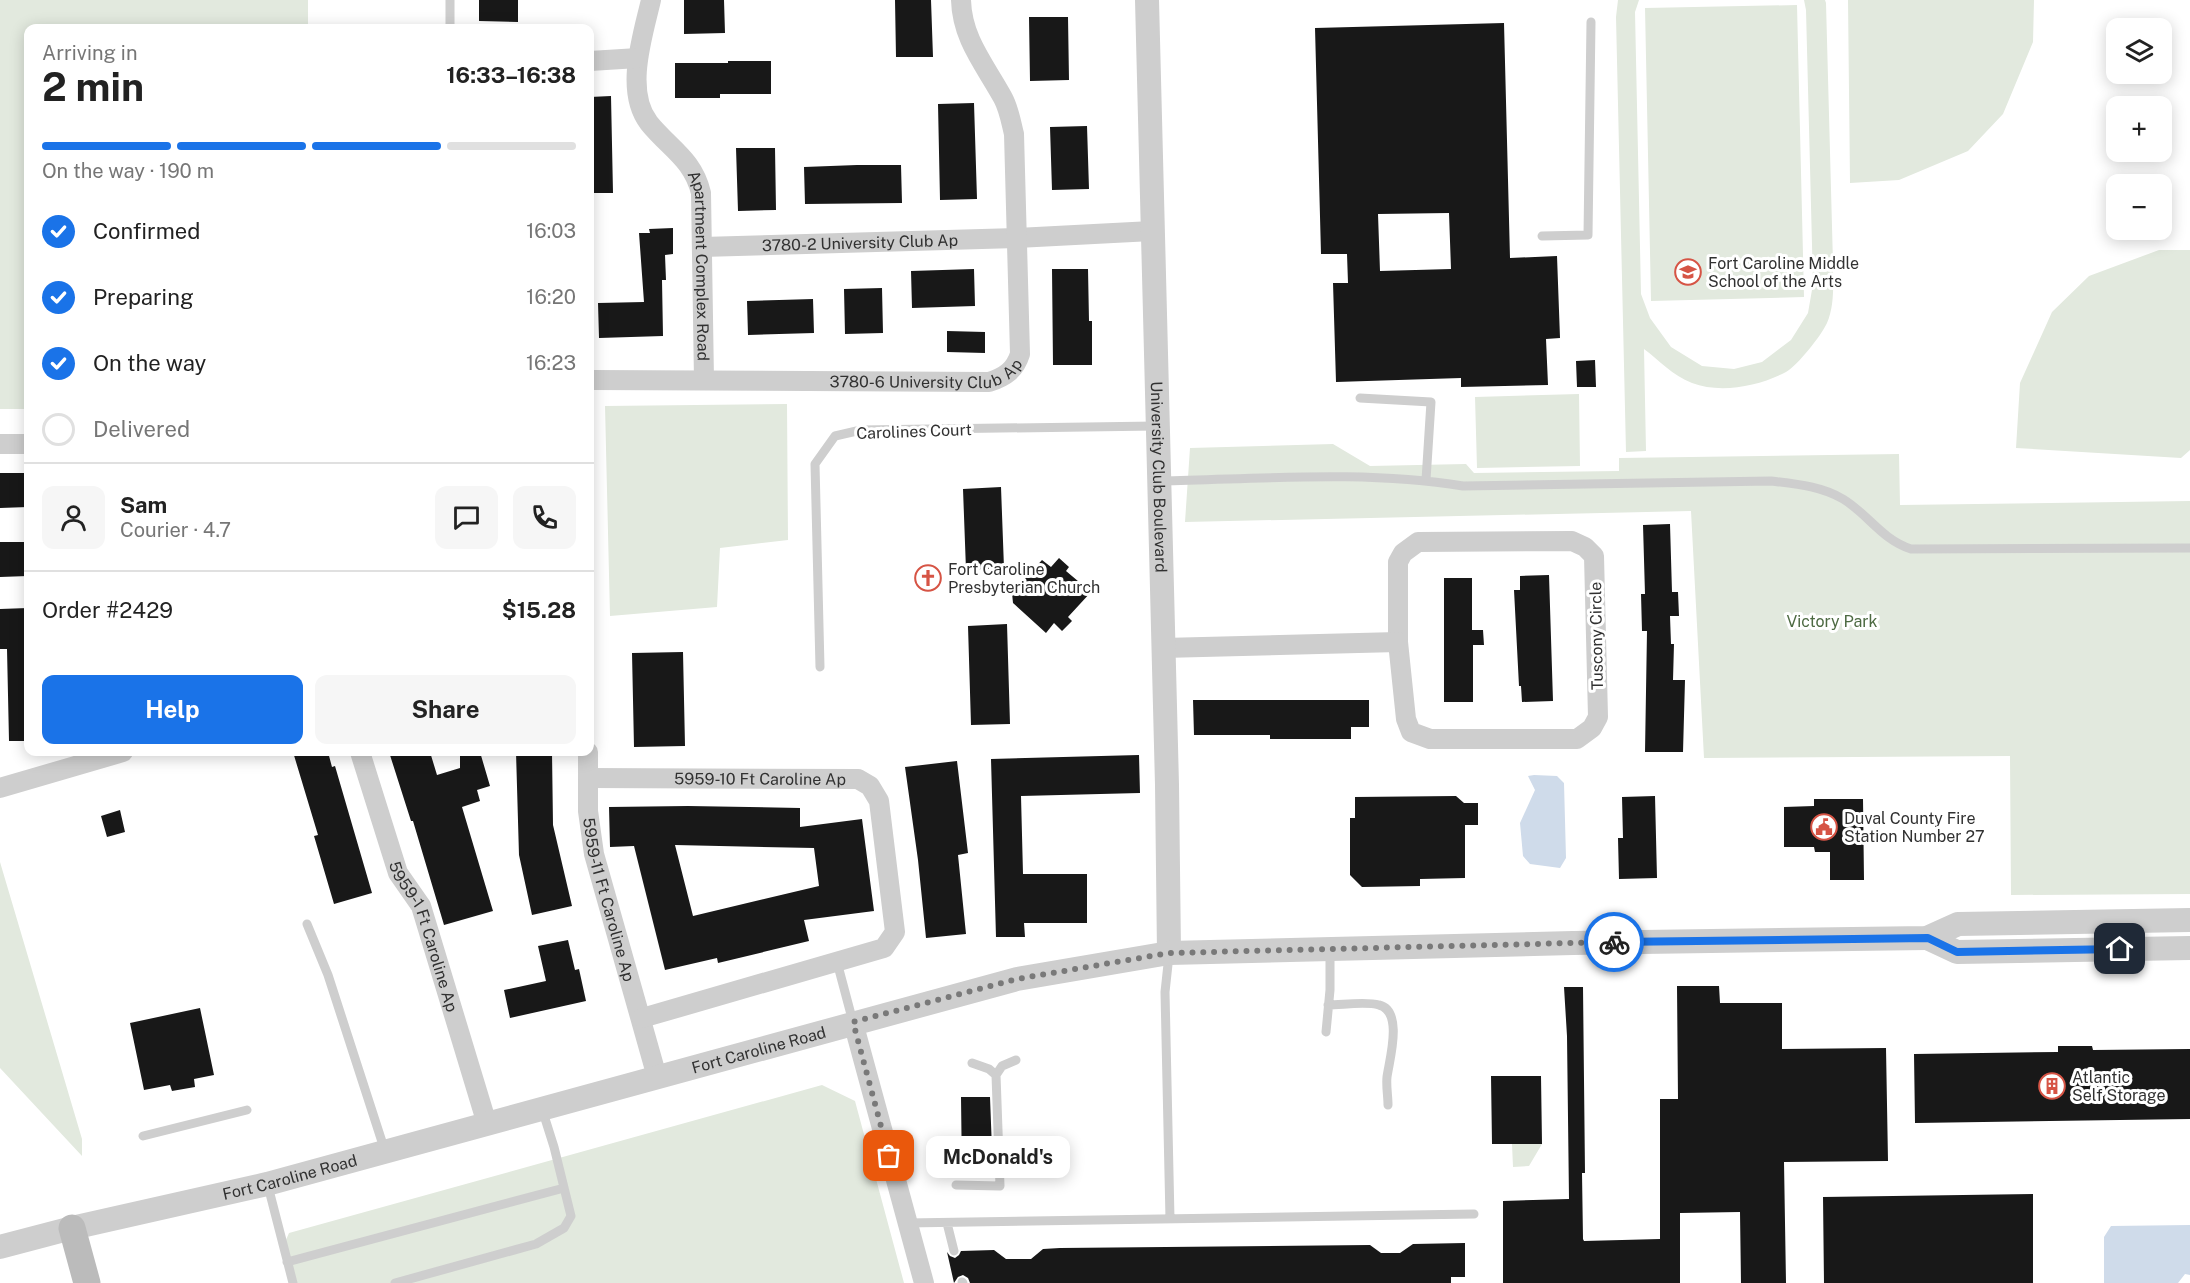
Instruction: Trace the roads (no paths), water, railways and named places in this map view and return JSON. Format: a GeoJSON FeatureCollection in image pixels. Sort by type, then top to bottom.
{"type":"FeatureCollection","features":[{"type":"Feature","properties":{"kind":"main road"},"geometry":{"type":"LineString","coordinates":[[72,1228],[87,1283]]}},
{"type":"Feature","properties":{"kind":"street","name":"Apartment Complex Road"},"geometry":{"type":"LineString","coordinates":[[594,380],[704,380],[701,193],[698,178],[688,162],[648,122],[638,94],[638,58],[651,0]]}},
{"type":"Feature","properties":{"kind":"street"},"geometry":{"type":"LineString","coordinates":[[961,0],[966,33],[975,53],[1004,100],[1014,134],[1017,238]]}},
{"type":"Feature","properties":{"kind":"street","name":"University Club Boulevard"},"geometry":{"type":"LineString","coordinates":[[1147,0],[1169,953]]}},
{"type":"Feature","properties":{"kind":"street"},"geometry":{"type":"LineString","coordinates":[[594,61],[638,58]]}},
{"type":"Feature","properties":{"kind":"street","name":"3780-2 University Club Ap"},"geometry":{"type":"LineString","coordinates":[[702,247],[1017,238],[1152,231]]}},
{"type":"Feature","properties":{"kind":"street","name":"3780-6 University Club Ap"},"geometry":{"type":"LineString","coordinates":[[704,380],[989,382],[998,379],[1010,373],[1017,364],[1020,354],[1017,238]]}},
{"type":"Feature","properties":{"kind":"street"},"geometry":{"type":"LineString","coordinates":[[0,444],[24,444]]}},
{"type":"Feature","properties":{"kind":"street","name":"Tuscony Circle"},"geometry":{"type":"LineString","coordinates":[[1572,541],[1585,547],[1594,556],[1598,717],[1592,728],[1577,739],[1430,739],[1411,732],[1406,719],[1398,642],[1398,562],[1403,553],[1418,542],[1572,541]]}},
{"type":"Feature","properties":{"kind":"street"},"geometry":{"type":"LineString","coordinates":[[1163,648],[1398,642]]}},
{"type":"Feature","properties":{"kind":"street","name":"5959-1 Ft Caroline Ap"},"geometry":{"type":"LineString","coordinates":[[361,756],[398,873],[421,906],[486,1124]]}},
{"type":"Feature","properties":{"kind":"street","name":"5959-11 Ft Caroline Ap"},"geometry":{"type":"LineString","coordinates":[[588,756],[588,811],[594,854],[657,1077]]}},
{"type":"Feature","properties":{"kind":"street"},"geometry":{"type":"LineString","coordinates":[[0,788],[79,758]]}},
{"type":"Feature","properties":{"kind":"street","name":"5959-10 Ft Caroline Ap"},"geometry":{"type":"LineString","coordinates":[[588,778],[858,779],[870,786],[879,801],[895,932],[885,948],[642,1018]]}},
{"type":"Feature","properties":{"kind":"street","name":"Fort Caroline Road"},"geometry":{"type":"LineString","coordinates":[[0,1247],[72,1228],[267,1184],[1017,979],[1169,953],[1928,938],[1958,924],[2190,920]]}},
{"type":"Feature","properties":{"kind":"street","name":"Fort Caroline Road"},"geometry":{"type":"LineString","coordinates":[[1928,938],[1957,952],[2190,948]]}},
{"type":"Feature","properties":{"kind":"street"},"geometry":{"type":"LineString","coordinates":[[853,1022],[924,1283]]}},
{"type":"Feature","properties":{"kind":"lane"},"geometry":{"type":"LineString","coordinates":[[450,0],[450,24]]}},
{"type":"Feature","properties":{"kind":"lane"},"geometry":{"type":"LineString","coordinates":[[1542,236],[1588,235],[1591,22]]}},
{"type":"Feature","properties":{"kind":"lane"},"geometry":{"type":"LineString","coordinates":[[1360,398],[1431,402],[1426,480]]}},
{"type":"Feature","properties":{"kind":"lane","name":"Carolines Court"},"geometry":{"type":"LineString","coordinates":[[820,667],[816,464],[835,436],[861,430],[1157,426]]}},
{"type":"Feature","properties":{"kind":"lane"},"geometry":{"type":"LineString","coordinates":[[1159,481],[1385,477],[1463,486],[1771,481],[1804,485],[1835,495],[1845,500],[1888,538],[1911,549],[2190,548]]}},
{"type":"Feature","properties":{"kind":"lane"},"geometry":{"type":"LineString","coordinates":[[307,924],[328,975],[386,1152]]}},
{"type":"Feature","properties":{"kind":"lane"},"geometry":{"type":"LineString","coordinates":[[1326,1032],[1330,949]]}},
{"type":"Feature","properties":{"kind":"lane"},"geometry":{"type":"LineString","coordinates":[[1169,953],[1165,992],[1170,1219]]}},
{"type":"Feature","properties":{"kind":"lane"},"geometry":{"type":"LineString","coordinates":[[837,962],[853,1022]]}},
{"type":"Feature","properties":{"kind":"lane"},"geometry":{"type":"LineString","coordinates":[[1328,1005],[1380,1005],[1388,1009],[1392,1017],[1393,1050],[1387,1080],[1388,1105]]}},
{"type":"Feature","properties":{"kind":"lane"},"geometry":{"type":"LineString","coordinates":[[956,1185],[1000,1186],[996,1075],[1002,1066],[1016,1060]]}},
{"type":"Feature","properties":{"kind":"lane"},"geometry":{"type":"LineString","coordinates":[[972,1063],[989,1069],[996,1075]]}},
{"type":"Feature","properties":{"kind":"lane"},"geometry":{"type":"LineString","coordinates":[[395,1283],[536,1244],[564,1228],[571,1215],[542,1109]]}},
{"type":"Feature","properties":{"kind":"lane"},"geometry":{"type":"LineString","coordinates":[[143,1136],[247,1110]]}},
{"type":"Feature","properties":{"kind":"lane"},"geometry":{"type":"LineString","coordinates":[[267,1184],[293,1283]]}},
{"type":"Feature","properties":{"kind":"lane"},"geometry":{"type":"LineString","coordinates":[[287,1263],[564,1188]]}},
{"type":"Feature","properties":{"kind":"lane"},"geometry":{"type":"LineString","coordinates":[[907,1223],[1474,1214]]}},
{"type":"Feature","properties":{"kind":"lane"},"geometry":{"type":"LineString","coordinates":[[947,1222],[954,1251]]}},
{"type":"Feature","properties":{"kind":"water"},"geometry":{"type":"Polygon","coordinates":[[[1528,776],[1557,776],[1564,783],[1566,858],[1560,868],[1530,864],[1523,856],[1520,823],[1535,790],[1528,776]]]}},
{"type":"Feature","properties":{"kind":"water"},"geometry":{"type":"Polygon","coordinates":[[[2190,1225],[2190,1275],[2185,1274],[2178,1283],[2104,1283],[2104,1237],[2111,1226],[2190,1225]]]}},
{"type":"Feature","properties":{"kind":"place","name":"Fort Caroline Middle School of the Arts"},"geometry":{"type":"Point","coordinates":[1688,272]}},
{"type":"Feature","properties":{"kind":"place","name":"Fort Caroline Presbyterian Church"},"geometry":{"type":"Point","coordinates":[928,578]}},
{"type":"Feature","properties":{"kind":"place","name":"Duval County Fire Station Number 27"},"geometry":{"type":"Point","coordinates":[1824,827]}},
{"type":"Feature","properties":{"kind":"place","name":"Atlantic Self Storage"},"geometry":{"type":"Point","coordinates":[2052,1086]}},
{"type":"Feature","properties":{"kind":"place","name":"McDonald's"},"geometry":{"type":"Point","coordinates":[889,1156]}},
{"type":"Feature","properties":{"kind":"park label","name":"Victory Park"},"geometry":{"type":"Point","coordinates":[1832,621]}}]}
